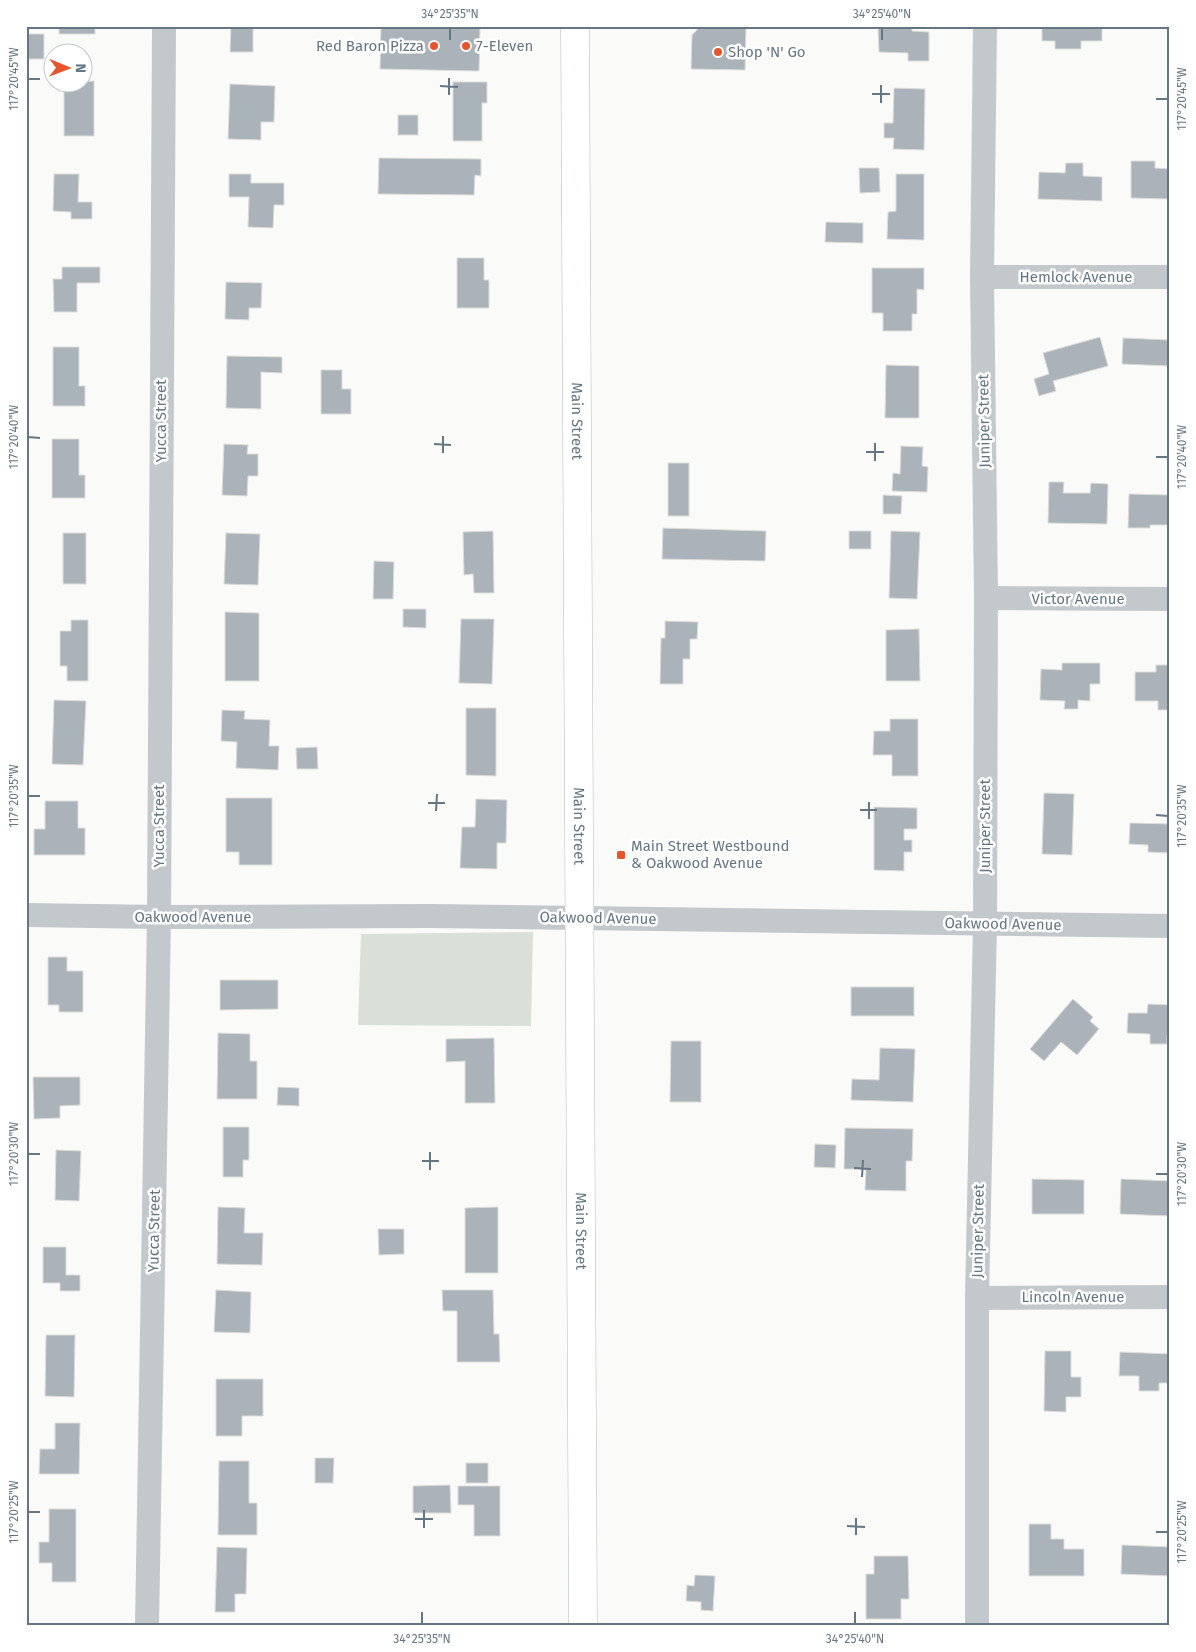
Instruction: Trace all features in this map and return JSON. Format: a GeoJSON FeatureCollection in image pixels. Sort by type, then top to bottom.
{"type":"FeatureCollection","features":[{"type":"Feature","properties":{"kind":"main road","name":"Main Street"},"geometry":{"type":"LineString","coordinates":[[575,26],[583,1626]]}},
{"type":"Feature","properties":{"kind":"street","name":"Yucca Street"},"geometry":{"type":"LineString","coordinates":[[147,1626],[159,918],[164,26]]}},
{"type":"Feature","properties":{"kind":"street","name":"Juniper Street"},"geometry":{"type":"LineString","coordinates":[[977,1626],[977,1298],[985,924],[986,598],[982,277],[985,26]]}},
{"type":"Feature","properties":{"kind":"street","name":"Hemlock Avenue"},"geometry":{"type":"LineString","coordinates":[[982,277],[1170,277]]}},
{"type":"Feature","properties":{"kind":"street","name":"Victor Avenue"},"geometry":{"type":"LineString","coordinates":[[986,598],[1170,599]]}},
{"type":"Feature","properties":{"kind":"street","name":"Oakwood Avenue"},"geometry":{"type":"LineString","coordinates":[[26,915],[159,918],[578,918],[1170,926]]}},
{"type":"Feature","properties":{"kind":"street","name":"Lincoln Avenue"},"geometry":{"type":"LineString","coordinates":[[977,1298],[1170,1297]]}},
{"type":"Feature","properties":{"kind":"shaded area"},"geometry":{"type":"Polygon","coordinates":[[[533,932],[531,1026],[358,1025],[361,934],[533,932]]]}},
{"type":"Feature","properties":{"kind":"building"},"geometry":{"type":"Polygon","coordinates":[[[59,26],[95,26],[95,34],[59,34],[59,26]]]}},
{"type":"Feature","properties":{"kind":"building"},"geometry":{"type":"Polygon","coordinates":[[[231,26],[253,26],[253,52],[230,52],[231,26]]]}},
{"type":"Feature","properties":{"kind":"building"},"geometry":{"type":"Polygon","coordinates":[[[381,26],[480,26],[479,71],[380,69],[381,26]]]}},
{"type":"Feature","properties":{"kind":"building","name":"Shop 'N' Go"},"geometry":{"type":"Polygon","coordinates":[[[701,26],[746,26],[745,70],[691,69],[692,35],[701,26]]]}},
{"type":"Feature","properties":{"kind":"building"},"geometry":{"type":"Polygon","coordinates":[[[878,26],[912,26],[912,31],[929,32],[929,61],[908,61],[908,53],[879,52],[878,26]]]}},
{"type":"Feature","properties":{"kind":"building"},"geometry":{"type":"Polygon","coordinates":[[[1042,26],[1102,26],[1102,41],[1081,41],[1081,49],[1055,49],[1055,41],[1042,41],[1042,26]]]}},
{"type":"Feature","properties":{"kind":"building"},"geometry":{"type":"Polygon","coordinates":[[[26,34],[44,34],[42,59],[26,59],[26,34]]]}},
{"type":"Feature","properties":{"kind":"building"},"geometry":{"type":"Polygon","coordinates":[[[92,81],[94,81],[94,136],[64,136],[64,92],[92,92],[92,81]]]}},
{"type":"Feature","properties":{"kind":"building"},"geometry":{"type":"Polygon","coordinates":[[[453,82],[487,82],[487,103],[482,103],[482,141],[453,141],[453,82]]]}},
{"type":"Feature","properties":{"kind":"building"},"geometry":{"type":"Polygon","coordinates":[[[230,84],[275,86],[274,122],[261,122],[261,140],[228,139],[230,84]]]}},
{"type":"Feature","properties":{"kind":"building"},"geometry":{"type":"Polygon","coordinates":[[[894,88],[925,89],[924,150],[893,149],[894,138],[884,138],[884,123],[893,123],[894,88]]]}},
{"type":"Feature","properties":{"kind":"building"},"geometry":{"type":"Polygon","coordinates":[[[398,115],[418,115],[418,135],[398,135],[398,115]]]}},
{"type":"Feature","properties":{"kind":"building"},"geometry":{"type":"Polygon","coordinates":[[[379,158],[481,159],[481,176],[475,175],[474,195],[378,194],[379,158]]]}},
{"type":"Feature","properties":{"kind":"building"},"geometry":{"type":"Polygon","coordinates":[[[1131,161],[1155,161],[1155,168],[1170,169],[1170,199],[1131,198],[1131,161]]]}},
{"type":"Feature","properties":{"kind":"building"},"geometry":{"type":"Polygon","coordinates":[[[1066,163],[1083,163],[1083,176],[1102,177],[1102,201],[1038,199],[1039,172],[1065,173],[1066,163]]]}},
{"type":"Feature","properties":{"kind":"building"},"geometry":{"type":"Polygon","coordinates":[[[859,168],[879,168],[880,192],[860,193],[859,168]]]}},
{"type":"Feature","properties":{"kind":"building"},"geometry":{"type":"Polygon","coordinates":[[[54,174],[79,174],[78,202],[92,202],[92,219],[71,219],[71,212],[53,211],[54,174]]]}},
{"type":"Feature","properties":{"kind":"building"},"geometry":{"type":"Polygon","coordinates":[[[229,174],[251,174],[251,183],[284,183],[284,205],[274,205],[273,228],[248,227],[249,197],[229,197],[229,174]]]}},
{"type":"Feature","properties":{"kind":"building"},"geometry":{"type":"Polygon","coordinates":[[[896,174],[924,174],[924,240],[887,239],[888,212],[896,211],[896,174]]]}},
{"type":"Feature","properties":{"kind":"building"},"geometry":{"type":"Polygon","coordinates":[[[826,222],[863,223],[863,243],[825,242],[826,222]]]}},
{"type":"Feature","properties":{"kind":"building"},"geometry":{"type":"Polygon","coordinates":[[[457,258],[484,258],[484,280],[489,280],[489,308],[457,308],[457,258]]]}},
{"type":"Feature","properties":{"kind":"building"},"geometry":{"type":"Polygon","coordinates":[[[62,267],[100,267],[100,283],[77,283],[77,312],[54,312],[53,279],[62,279],[62,267]]]}},
{"type":"Feature","properties":{"kind":"building"},"geometry":{"type":"Polygon","coordinates":[[[872,268],[924,268],[924,290],[917,289],[917,314],[912,314],[912,331],[883,331],[883,313],[872,313],[872,268]]]}},
{"type":"Feature","properties":{"kind":"building"},"geometry":{"type":"Polygon","coordinates":[[[226,282],[262,283],[261,308],[249,308],[249,320],[225,319],[226,282]]]}},
{"type":"Feature","properties":{"kind":"building"},"geometry":{"type":"Polygon","coordinates":[[[1100,337],[1108,366],[1053,381],[1056,391],[1039,396],[1034,379],[1049,374],[1043,353],[1100,337]]]}},
{"type":"Feature","properties":{"kind":"building"},"geometry":{"type":"Polygon","coordinates":[[[1123,338],[1170,340],[1170,366],[1122,364],[1123,338]]]}},
{"type":"Feature","properties":{"kind":"building"},"geometry":{"type":"Polygon","coordinates":[[[53,347],[79,347],[79,386],[85,386],[85,406],[53,406],[53,347]]]}},
{"type":"Feature","properties":{"kind":"building"},"geometry":{"type":"Polygon","coordinates":[[[227,356],[282,357],[282,373],[261,372],[261,409],[226,408],[227,356]]]}},
{"type":"Feature","properties":{"kind":"building"},"geometry":{"type":"Polygon","coordinates":[[[886,365],[919,366],[919,418],[885,418],[886,365]]]}},
{"type":"Feature","properties":{"kind":"building"},"geometry":{"type":"Polygon","coordinates":[[[321,370],[342,370],[342,389],[351,389],[351,414],[321,414],[321,370]]]}},
{"type":"Feature","properties":{"kind":"building"},"geometry":{"type":"Polygon","coordinates":[[[52,439],[79,439],[79,475],[85,475],[85,498],[52,498],[52,439]]]}},
{"type":"Feature","properties":{"kind":"building"},"geometry":{"type":"Polygon","coordinates":[[[224,444],[248,445],[247,454],[258,454],[258,476],[248,476],[247,496],[222,495],[224,444]]]}},
{"type":"Feature","properties":{"kind":"building"},"geometry":{"type":"Polygon","coordinates":[[[901,446],[923,447],[922,466],[928,467],[927,492],[892,491],[893,473],[900,474],[901,446]]]}},
{"type":"Feature","properties":{"kind":"building"},"geometry":{"type":"Polygon","coordinates":[[[668,463],[689,463],[689,516],[668,516],[668,463]]]}},
{"type":"Feature","properties":{"kind":"building"},"geometry":{"type":"Polygon","coordinates":[[[1049,482],[1064,482],[1063,493],[1090,493],[1091,483],[1108,484],[1107,524],[1048,523],[1049,482]]]}},
{"type":"Feature","properties":{"kind":"building"},"geometry":{"type":"Polygon","coordinates":[[[1129,494],[1168,495],[1170,525],[1150,525],[1150,528],[1128,528],[1129,494]]]}},
{"type":"Feature","properties":{"kind":"building"},"geometry":{"type":"Polygon","coordinates":[[[883,495],[902,496],[901,514],[883,514],[883,495]]]}},
{"type":"Feature","properties":{"kind":"building"},"geometry":{"type":"Polygon","coordinates":[[[663,528],[766,531],[765,561],[662,559],[663,528]]]}},
{"type":"Feature","properties":{"kind":"building"},"geometry":{"type":"Polygon","coordinates":[[[493,531],[494,593],[474,593],[473,574],[464,575],[463,532],[493,531]]]}},
{"type":"Feature","properties":{"kind":"building"},"geometry":{"type":"Polygon","coordinates":[[[849,531],[871,531],[871,549],[849,549],[849,531]]]}},
{"type":"Feature","properties":{"kind":"building"},"geometry":{"type":"Polygon","coordinates":[[[891,531],[920,532],[917,599],[889,598],[891,531]]]}},
{"type":"Feature","properties":{"kind":"building"},"geometry":{"type":"Polygon","coordinates":[[[63,533],[86,533],[86,584],[63,584],[63,533]]]}},
{"type":"Feature","properties":{"kind":"building"},"geometry":{"type":"Polygon","coordinates":[[[226,533],[260,534],[258,585],[224,584],[226,533]]]}},
{"type":"Feature","properties":{"kind":"building"},"geometry":{"type":"Polygon","coordinates":[[[374,561],[394,562],[393,599],[373,599],[374,561]]]}},
{"type":"Feature","properties":{"kind":"building"},"geometry":{"type":"Polygon","coordinates":[[[403,609],[426,609],[426,628],[403,627],[403,609]]]}},
{"type":"Feature","properties":{"kind":"building"},"geometry":{"type":"Polygon","coordinates":[[[225,612],[259,613],[259,681],[225,681],[225,612]]]}},
{"type":"Feature","properties":{"kind":"building"},"geometry":{"type":"Polygon","coordinates":[[[461,619],[494,619],[492,684],[459,683],[461,619]]]}},
{"type":"Feature","properties":{"kind":"building"},"geometry":{"type":"Polygon","coordinates":[[[71,620],[88,620],[88,681],[67,681],[67,666],[60,666],[60,631],[71,631],[71,620]]]}},
{"type":"Feature","properties":{"kind":"building"},"geometry":{"type":"Polygon","coordinates":[[[665,621],[698,622],[697,639],[690,639],[690,659],[683,659],[683,684],[660,684],[661,638],[665,638],[665,621]]]}},
{"type":"Feature","properties":{"kind":"building"},"geometry":{"type":"Polygon","coordinates":[[[919,629],[920,681],[886,681],[886,630],[919,629]]]}},
{"type":"Feature","properties":{"kind":"building"},"geometry":{"type":"Polygon","coordinates":[[[1062,663],[1100,663],[1100,684],[1090,684],[1090,701],[1078,700],[1078,709],[1064,709],[1065,701],[1040,700],[1041,669],[1062,670],[1062,663]]]}},
{"type":"Feature","properties":{"kind":"building"},"geometry":{"type":"Polygon","coordinates":[[[1156,665],[1170,665],[1170,710],[1158,710],[1158,701],[1135,701],[1135,672],[1156,672],[1156,665]]]}},
{"type":"Feature","properties":{"kind":"building"},"geometry":{"type":"Polygon","coordinates":[[[54,700],[86,701],[83,765],[52,764],[54,700]]]}},
{"type":"Feature","properties":{"kind":"building"},"geometry":{"type":"Polygon","coordinates":[[[466,708],[496,708],[496,776],[466,775],[466,708]]]}},
{"type":"Feature","properties":{"kind":"building"},"geometry":{"type":"Polygon","coordinates":[[[222,710],[245,711],[244,719],[270,720],[269,746],[279,746],[278,770],[236,768],[237,742],[221,741],[222,710]]]}},
{"type":"Feature","properties":{"kind":"building"},"geometry":{"type":"Polygon","coordinates":[[[890,719],[918,719],[918,776],[892,776],[892,755],[873,755],[874,731],[890,731],[890,719]]]}},
{"type":"Feature","properties":{"kind":"building"},"geometry":{"type":"Polygon","coordinates":[[[317,747],[318,769],[297,769],[296,748],[317,747]]]}},
{"type":"Feature","properties":{"kind":"building"},"geometry":{"type":"Polygon","coordinates":[[[1044,793],[1074,794],[1072,855],[1042,854],[1044,793]]]}},
{"type":"Feature","properties":{"kind":"building"},"geometry":{"type":"Polygon","coordinates":[[[226,798],[272,798],[272,865],[239,865],[239,852],[226,852],[226,798]]]}},
{"type":"Feature","properties":{"kind":"building"},"geometry":{"type":"Polygon","coordinates":[[[476,799],[507,800],[506,843],[497,843],[497,869],[460,868],[462,827],[475,827],[476,799]]]}},
{"type":"Feature","properties":{"kind":"building"},"geometry":{"type":"Polygon","coordinates":[[[45,801],[78,801],[78,828],[85,828],[85,855],[34,855],[34,829],[45,829],[45,801]]]}},
{"type":"Feature","properties":{"kind":"building"},"geometry":{"type":"Polygon","coordinates":[[[874,807],[917,808],[917,829],[904,829],[904,840],[912,840],[912,852],[904,852],[904,871],[874,870],[874,807]]]}},
{"type":"Feature","properties":{"kind":"building"},"geometry":{"type":"Polygon","coordinates":[[[1130,823],[1170,824],[1170,853],[1148,852],[1148,845],[1129,844],[1130,823]]]}},
{"type":"Feature","properties":{"kind":"building"},"geometry":{"type":"Polygon","coordinates":[[[48,957],[67,957],[67,971],[83,971],[83,1012],[59,1012],[59,1005],[48,1005],[48,957]]]}},
{"type":"Feature","properties":{"kind":"building"},"geometry":{"type":"Polygon","coordinates":[[[220,980],[278,980],[278,1009],[220,1010],[220,980]]]}},
{"type":"Feature","properties":{"kind":"building"},"geometry":{"type":"Polygon","coordinates":[[[851,987],[914,987],[914,1016],[851,1016],[851,987]]]}},
{"type":"Feature","properties":{"kind":"building"},"geometry":{"type":"Polygon","coordinates":[[[1073,999],[1093,1017],[1090,1021],[1099,1029],[1077,1055],[1061,1042],[1044,1061],[1030,1049],[1073,999]]]}},
{"type":"Feature","properties":{"kind":"building"},"geometry":{"type":"Polygon","coordinates":[[[1148,1004],[1170,1005],[1170,1035],[1167,1035],[1167,1044],[1150,1044],[1150,1034],[1127,1033],[1128,1013],[1147,1013],[1148,1004]]]}},
{"type":"Feature","properties":{"kind":"building"},"geometry":{"type":"Polygon","coordinates":[[[218,1033],[250,1034],[250,1061],[257,1061],[257,1099],[217,1099],[218,1033]]]}},
{"type":"Feature","properties":{"kind":"building"},"geometry":{"type":"Polygon","coordinates":[[[494,1038],[495,1103],[465,1103],[465,1061],[446,1062],[446,1039],[494,1038]]]}},
{"type":"Feature","properties":{"kind":"building"},"geometry":{"type":"Polygon","coordinates":[[[671,1041],[701,1041],[701,1102],[670,1102],[671,1041]]]}},
{"type":"Feature","properties":{"kind":"building"},"geometry":{"type":"Polygon","coordinates":[[[880,1048],[915,1049],[913,1102],[851,1100],[852,1079],[879,1080],[880,1048]]]}},
{"type":"Feature","properties":{"kind":"building"},"geometry":{"type":"Polygon","coordinates":[[[33,1077],[80,1077],[80,1105],[60,1106],[60,1118],[34,1119],[33,1077]]]}},
{"type":"Feature","properties":{"kind":"building"},"geometry":{"type":"Polygon","coordinates":[[[278,1087],[299,1088],[299,1106],[277,1105],[278,1087]]]}},
{"type":"Feature","properties":{"kind":"building"},"geometry":{"type":"Polygon","coordinates":[[[223,1127],[249,1127],[249,1160],[243,1160],[243,1177],[223,1177],[223,1127]]]}},
{"type":"Feature","properties":{"kind":"building"},"geometry":{"type":"Polygon","coordinates":[[[845,1128],[913,1129],[912,1161],[906,1161],[906,1191],[865,1190],[866,1169],[844,1169],[845,1128]]]}},
{"type":"Feature","properties":{"kind":"building"},"geometry":{"type":"Polygon","coordinates":[[[815,1144],[836,1145],[835,1168],[814,1167],[815,1144]]]}},
{"type":"Feature","properties":{"kind":"building"},"geometry":{"type":"Polygon","coordinates":[[[56,1150],[81,1151],[79,1201],[55,1200],[56,1150]]]}},
{"type":"Feature","properties":{"kind":"building"},"geometry":{"type":"Polygon","coordinates":[[[1032,1179],[1084,1180],[1084,1214],[1032,1214],[1032,1179]]]}},
{"type":"Feature","properties":{"kind":"building"},"geometry":{"type":"Polygon","coordinates":[[[1121,1179],[1170,1181],[1170,1216],[1120,1214],[1121,1179]]]}},
{"type":"Feature","properties":{"kind":"building"},"geometry":{"type":"Polygon","coordinates":[[[218,1207],[245,1208],[244,1233],[263,1233],[262,1265],[217,1264],[218,1207]]]}},
{"type":"Feature","properties":{"kind":"building"},"geometry":{"type":"Polygon","coordinates":[[[498,1207],[498,1273],[465,1273],[465,1208],[498,1207]]]}},
{"type":"Feature","properties":{"kind":"building"},"geometry":{"type":"Polygon","coordinates":[[[378,1229],[404,1229],[404,1254],[379,1255],[378,1229]]]}},
{"type":"Feature","properties":{"kind":"building"},"geometry":{"type":"Polygon","coordinates":[[[43,1247],[66,1247],[66,1275],[80,1275],[80,1291],[60,1291],[60,1283],[43,1283],[43,1247]]]}},
{"type":"Feature","properties":{"kind":"building"},"geometry":{"type":"Polygon","coordinates":[[[216,1290],[251,1292],[250,1333],[214,1332],[216,1290]]]}},
{"type":"Feature","properties":{"kind":"building"},"geometry":{"type":"Polygon","coordinates":[[[442,1290],[493,1290],[494,1334],[499,1334],[500,1362],[457,1362],[457,1311],[443,1311],[442,1290]]]}},
{"type":"Feature","properties":{"kind":"building"},"geometry":{"type":"Polygon","coordinates":[[[46,1335],[75,1335],[74,1397],[45,1396],[46,1335]]]}},
{"type":"Feature","properties":{"kind":"building"},"geometry":{"type":"Polygon","coordinates":[[[1045,1351],[1071,1351],[1071,1377],[1081,1377],[1081,1397],[1066,1397],[1066,1412],[1044,1411],[1045,1351]]]}},
{"type":"Feature","properties":{"kind":"building"},"geometry":{"type":"Polygon","coordinates":[[[1120,1352],[1170,1354],[1170,1383],[1159,1383],[1159,1391],[1139,1391],[1139,1376],[1119,1376],[1120,1352]]]}},
{"type":"Feature","properties":{"kind":"building"},"geometry":{"type":"Polygon","coordinates":[[[216,1379],[263,1379],[263,1416],[242,1416],[242,1436],[216,1436],[216,1379]]]}},
{"type":"Feature","properties":{"kind":"building"},"geometry":{"type":"Polygon","coordinates":[[[55,1423],[80,1423],[79,1474],[39,1474],[40,1449],[55,1449],[55,1423]]]}},
{"type":"Feature","properties":{"kind":"building"},"geometry":{"type":"Polygon","coordinates":[[[315,1458],[334,1458],[333,1483],[315,1483],[315,1458]]]}},
{"type":"Feature","properties":{"kind":"building"},"geometry":{"type":"Polygon","coordinates":[[[219,1461],[249,1461],[249,1503],[257,1503],[257,1535],[218,1535],[219,1461]]]}},
{"type":"Feature","properties":{"kind":"building"},"geometry":{"type":"Polygon","coordinates":[[[466,1463],[488,1463],[488,1483],[466,1483],[466,1463]]]}},
{"type":"Feature","properties":{"kind":"building"},"geometry":{"type":"Polygon","coordinates":[[[450,1485],[451,1513],[413,1513],[413,1486],[450,1485]]]}},
{"type":"Feature","properties":{"kind":"building"},"geometry":{"type":"Polygon","coordinates":[[[458,1486],[500,1486],[500,1536],[474,1536],[474,1505],[458,1505],[458,1486]]]}},
{"type":"Feature","properties":{"kind":"building"},"geometry":{"type":"Polygon","coordinates":[[[49,1509],[76,1509],[76,1582],[52,1582],[52,1563],[39,1563],[39,1542],[49,1542],[49,1509]]]}},
{"type":"Feature","properties":{"kind":"building"},"geometry":{"type":"Polygon","coordinates":[[[1029,1524],[1051,1524],[1051,1539],[1064,1539],[1064,1549],[1084,1549],[1084,1576],[1029,1576],[1029,1524]]]}},
{"type":"Feature","properties":{"kind":"building"},"geometry":{"type":"Polygon","coordinates":[[[1122,1545],[1170,1547],[1170,1576],[1121,1574],[1122,1545]]]}},
{"type":"Feature","properties":{"kind":"building"},"geometry":{"type":"Polygon","coordinates":[[[217,1547],[247,1548],[246,1594],[235,1594],[235,1612],[215,1612],[217,1547]]]}},
{"type":"Feature","properties":{"kind":"building"},"geometry":{"type":"Polygon","coordinates":[[[874,1556],[908,1556],[909,1599],[901,1599],[901,1619],[866,1619],[866,1574],[874,1574],[874,1556]]]}},
{"type":"Feature","properties":{"kind":"building"},"geometry":{"type":"Polygon","coordinates":[[[695,1575],[715,1576],[713,1611],[701,1610],[701,1602],[686,1601],[687,1585],[694,1586],[695,1575]]]}},
{"type":"Feature","properties":{"kind":"place","name":"Red Baron Pizza"},"geometry":{"type":"Point","coordinates":[434,46]}},
{"type":"Feature","properties":{"kind":"place","name":"7-Eleven"},"geometry":{"type":"Point","coordinates":[466,46]}},
{"type":"Feature","properties":{"kind":"place","name":"Shop 'N' Go"},"geometry":{"type":"Point","coordinates":[718,52]}},
{"type":"Feature","properties":{"kind":"place","name":"Main Street Westbound & Oakwood Avenue"},"geometry":{"type":"Point","coordinates":[621,855]}}]}
